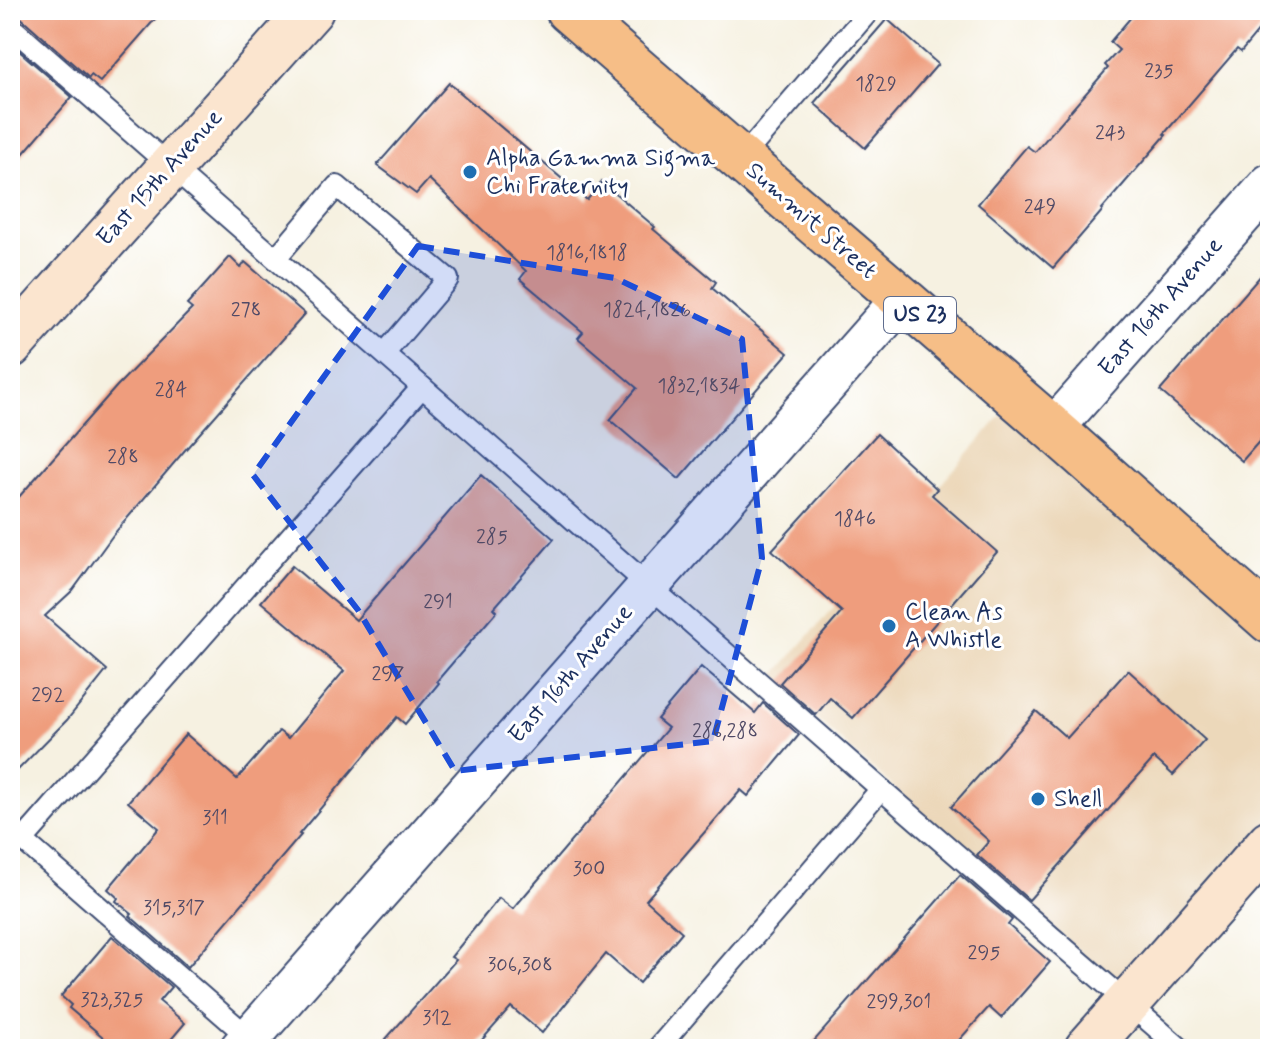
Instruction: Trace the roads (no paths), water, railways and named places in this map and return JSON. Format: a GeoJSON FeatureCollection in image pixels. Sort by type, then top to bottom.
{"type":"FeatureCollection","features":[{"type":"Feature","properties":{"kind":"main road","name":"Summit Street"},"geometry":{"type":"LineString","coordinates":[[568,10],[1270,621]]}},
{"type":"Feature","properties":{"kind":"street","name":"East 15th Avenue"},"geometry":{"type":"LineString","coordinates":[[10,346],[311,10]]}},
{"type":"Feature","properties":{"kind":"street","name":"East 16th Avenue"},"geometry":{"type":"LineString","coordinates":[[1053,429],[1270,184]]}},
{"type":"Feature","properties":{"kind":"street","name":"East 16th Avenue"},"geometry":{"type":"LineString","coordinates":[[251,1045],[902,299]]}},
{"type":"Feature","properties":{"kind":"street"},"geometry":{"type":"LineString","coordinates":[[1087,1049],[1270,842]]}},
{"type":"Feature","properties":{"kind":"lane"},"geometry":{"type":"LineString","coordinates":[[740,160],[870,10]]}},
{"type":"Feature","properties":{"kind":"lane"},"geometry":{"type":"LineString","coordinates":[[10,26],[1181,1049]]}},
{"type":"Feature","properties":{"kind":"lane"},"geometry":{"type":"LineString","coordinates":[[276,258],[337,186],[448,279],[385,353]]}},
{"type":"Feature","properties":{"kind":"lane"},"geometry":{"type":"LineString","coordinates":[[251,1045],[17,834],[422,387]]}},
{"type":"Feature","properties":{"kind":"lane"},"geometry":{"type":"LineString","coordinates":[[657,1049],[881,789]]}},
{"type":"Feature","properties":{"kind":"place","name":"Alpha Gamma Sigma Chi Fraternity"},"geometry":{"type":"Point","coordinates":[470,172]}},
{"type":"Feature","properties":{"kind":"place","name":"Clean As A Whistle"},"geometry":{"type":"Point","coordinates":[889,626]}},
{"type":"Feature","properties":{"kind":"place","name":"Shell"},"geometry":{"type":"Point","coordinates":[1038,799]}}]}
